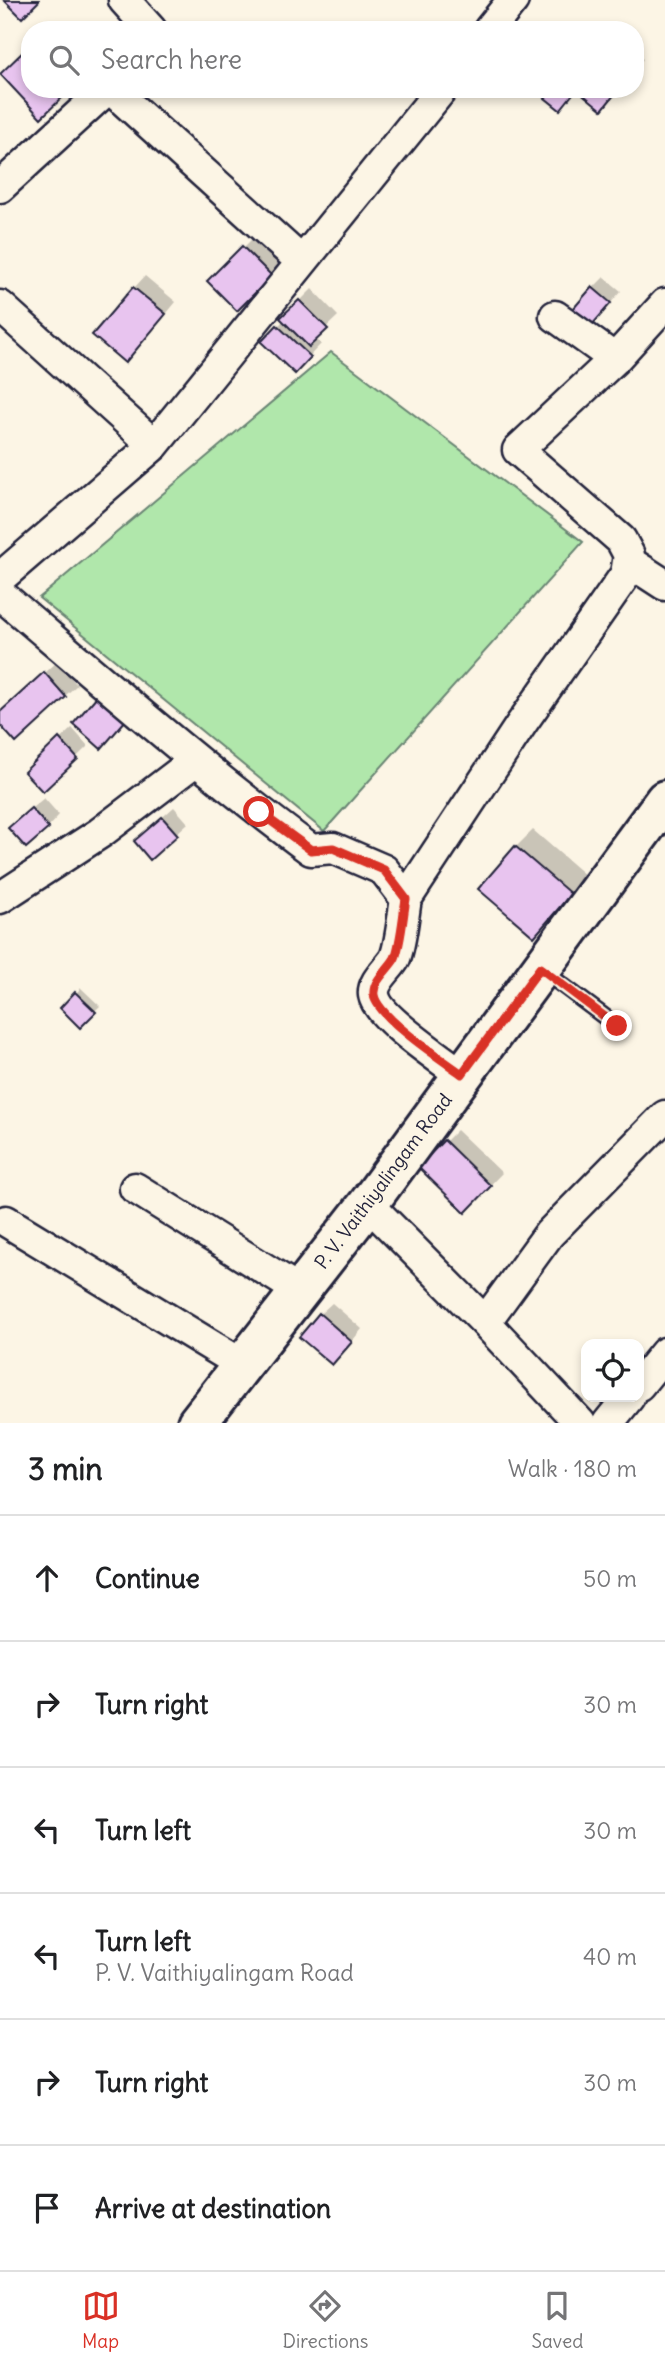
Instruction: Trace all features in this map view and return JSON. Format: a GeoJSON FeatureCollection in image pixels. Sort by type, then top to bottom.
{"type":"FeatureCollection","features":[{"type":"Feature","properties":{"kind":"street"},"geometry":{"type":"LineString","coordinates":[[124,0],[142,21]]}},
{"type":"Feature","properties":{"kind":"street"},"geometry":{"type":"LineString","coordinates":[[496,21],[513,0]]}},
{"type":"Feature","properties":{"kind":"street"},"geometry":{"type":"LineString","coordinates":[[0,187],[99,98]]}},
{"type":"Feature","properties":{"kind":"street"},"geometry":{"type":"LineString","coordinates":[[119,98],[302,262]]}},
{"type":"Feature","properties":{"kind":"street"},"geometry":{"type":"LineString","coordinates":[[0,578],[154,445],[435,98]]}},
{"type":"Feature","properties":{"kind":"street"},"geometry":{"type":"LineString","coordinates":[[462,1074],[400,1028],[378,1004],[374,995],[376,985],[395,957],[406,899],[522,723],[626,574],[629,555],[621,540],[518,450],[615,359],[665,303]]}},
{"type":"Feature","properties":{"kind":"street"},"geometry":{"type":"LineString","coordinates":[[0,306],[154,445]]}},
{"type":"Feature","properties":{"kind":"street"},"geometry":{"type":"LineString","coordinates":[[555,316],[615,359]]}},
{"type":"Feature","properties":{"kind":"street"},"geometry":{"type":"LineString","coordinates":[[628,561],[665,585]]}},
{"type":"Feature","properties":{"kind":"street"},"geometry":{"type":"LineString","coordinates":[[0,594],[259,812],[311,850],[333,848],[384,870],[406,899]]}},
{"type":"Feature","properties":{"kind":"street"},"geometry":{"type":"LineString","coordinates":[[0,898],[100,833],[196,760]]}},
{"type":"Feature","properties":{"kind":"street","name":"P. V. Vaithiyalingam Road"},"geometry":{"type":"LineString","coordinates":[[197,1423],[368,1204],[665,800]]}},
{"type":"Feature","properties":{"kind":"street"},"geometry":{"type":"LineString","coordinates":[[485,1322],[549,1234],[665,1116]]}},
{"type":"Feature","properties":{"kind":"street"},"geometry":{"type":"LineString","coordinates":[[135,1188],[300,1291]]}},
{"type":"Feature","properties":{"kind":"street"},"geometry":{"type":"LineString","coordinates":[[368,1204],[580,1423]]}},
{"type":"Feature","properties":{"kind":"street"},"geometry":{"type":"LineString","coordinates":[[6,1221],[243,1365]]}},
{"type":"Feature","properties":{"kind":"street"},"geometry":{"type":"LineString","coordinates":[[644,1379],[665,1353]]}},
{"type":"Feature","properties":{"kind":"street"},"geometry":{"type":"LineString","coordinates":[[608,1423],[625,1402]]}},
{"type":"Feature","properties":{"kind":"lane"},"geometry":{"type":"LineString","coordinates":[[540,968],[617,1026]]}},
{"type":"Feature","properties":{"kind":"green space"},"geometry":{"type":"Polygon","coordinates":[[[331,352],[583,542],[324,831],[39,598],[331,352]]]}},
{"type":"Feature","properties":{"kind":"building"},"geometry":{"type":"Polygon","coordinates":[[[4,0],[39,0],[39,1],[22,18],[4,0]]]}},
{"type":"Feature","properties":{"kind":"building"},"geometry":{"type":"Polygon","coordinates":[[[21,54],[21,97],[0,74],[21,54]]]}},
{"type":"Feature","properties":{"kind":"building"},"geometry":{"type":"Polygon","coordinates":[[[22,98],[62,98],[41,118],[22,98]]]}},
{"type":"Feature","properties":{"kind":"building"},"geometry":{"type":"Polygon","coordinates":[[[545,98],[570,98],[560,110],[545,98]]]}},
{"type":"Feature","properties":{"kind":"building"},"geometry":{"type":"Polygon","coordinates":[[[587,98],[612,98],[602,110],[587,98]]]}},
{"type":"Feature","properties":{"kind":"building"},"geometry":{"type":"Polygon","coordinates":[[[242,246],[272,276],[237,311],[207,281],[242,246]]]}},
{"type":"Feature","properties":{"kind":"building"},"geometry":{"type":"Polygon","coordinates":[[[133,287],[166,314],[125,363],[92,335],[133,287]]]}},
{"type":"Feature","properties":{"kind":"building"},"geometry":{"type":"Polygon","coordinates":[[[592,287],[611,303],[586,332],[567,316],[592,287]]]}},
{"type":"Feature","properties":{"kind":"building"},"geometry":{"type":"Polygon","coordinates":[[[299,300],[328,329],[309,347],[280,318],[299,300]]]}},
{"type":"Feature","properties":{"kind":"building"},"geometry":{"type":"Polygon","coordinates":[[[277,325],[311,357],[295,374],[261,342],[277,325]]]}},
{"type":"Feature","properties":{"kind":"building"},"geometry":{"type":"Polygon","coordinates":[[[44,672],[66,697],[16,743],[0,725],[0,712],[44,672]]]}},
{"type":"Feature","properties":{"kind":"building"},"geometry":{"type":"Polygon","coordinates":[[[103,689],[132,713],[101,749],[73,724],[103,689]]]}},
{"type":"Feature","properties":{"kind":"building"},"geometry":{"type":"Polygon","coordinates":[[[59,738],[78,759],[43,792],[24,772],[59,738]]]}},
{"type":"Feature","properties":{"kind":"building"},"geometry":{"type":"Polygon","coordinates":[[[31,808],[49,828],[26,848],[8,828],[31,808]]]}},
{"type":"Feature","properties":{"kind":"building"},"geometry":{"type":"Polygon","coordinates":[[[162,817],[178,835],[150,860],[134,841],[162,817]]]}},
{"type":"Feature","properties":{"kind":"building"},"geometry":{"type":"Polygon","coordinates":[[[515,846],[571,894],[534,937],[478,889],[515,846]]]}},
{"type":"Feature","properties":{"kind":"building"},"geometry":{"type":"Polygon","coordinates":[[[75,992],[96,1012],[80,1028],[60,1008],[75,992]]]}},
{"type":"Feature","properties":{"kind":"building"},"geometry":{"type":"Polygon","coordinates":[[[444,1140],[491,1186],[465,1213],[418,1167],[444,1140]]]}},
{"type":"Feature","properties":{"kind":"building"},"geometry":{"type":"Polygon","coordinates":[[[319,1313],[352,1342],[332,1365],[299,1337],[319,1313]]]}},
{"type":"Feature","properties":{"kind":"route"},"geometry":{"type":"LineString","coordinates":[[259,812],[311,850],[333,848],[384,870],[406,899],[395,957],[376,985],[374,995],[378,1004],[400,1028],[462,1074],[540,968],[617,1026]]}}]}
